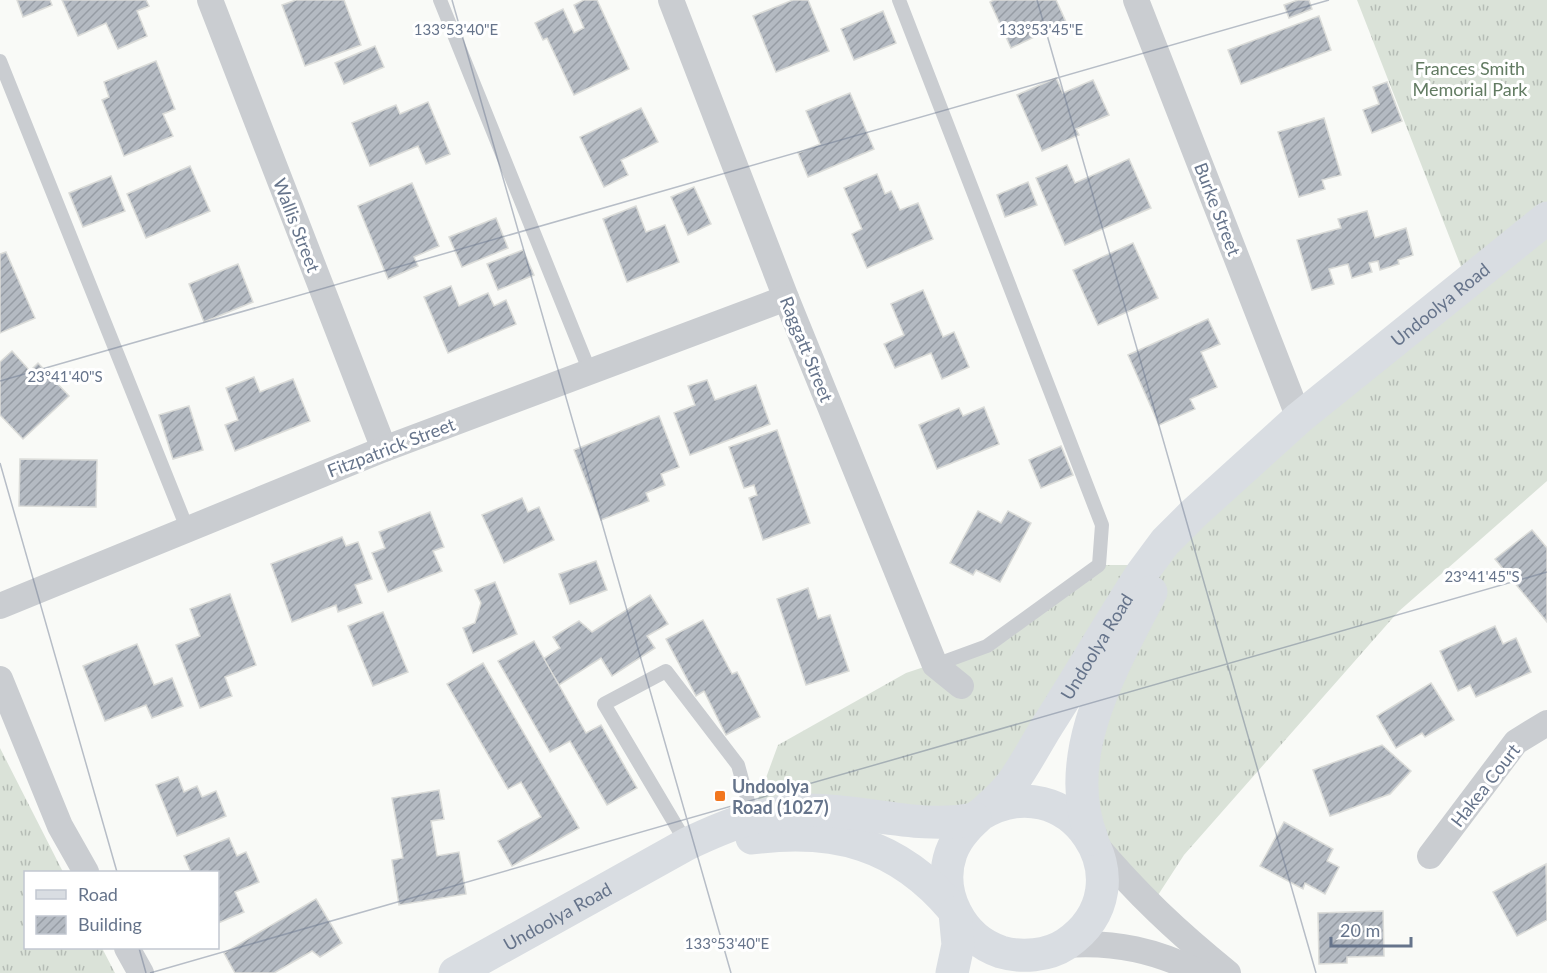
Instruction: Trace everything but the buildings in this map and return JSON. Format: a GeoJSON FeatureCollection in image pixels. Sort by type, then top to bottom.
{"type":"FeatureCollection","features":[{"type":"Feature","properties":{"kind":"main road","name":"Undoolya Road"},"geometry":{"type":"LineString","coordinates":[[954,911],[948,891],[947,872],[951,854],[959,837],[1012,783],[1142,573],[1165,542],[1299,418],[1547,218]]}},
{"type":"Feature","properties":{"kind":"main road","name":"Undoolya Road"},"geometry":{"type":"LineString","coordinates":[[673,852],[790,833],[847,839],[894,856],[914,870],[932,884],[966,929],[981,943],[1000,952],[1021,956],[1041,954],[1063,946],[1080,933],[1099,902],[1103,884],[1102,865],[1083,815],[1080,784],[1086,740],[1106,684],[1167,562],[1228,483]]}},
{"type":"Feature","properties":{"kind":"main road","name":"Undoolya Road"},"geometry":{"type":"LineString","coordinates":[[455,973],[673,852],[723,826],[752,816],[810,810],[936,822],[976,818],[990,809],[1012,801],[1036,801],[1058,808],[1078,821],[1093,841]]}},
{"type":"Feature","properties":{"kind":"main road"},"geometry":{"type":"LineString","coordinates":[[952,973],[958,945],[954,911]]}},
{"type":"Feature","properties":{"kind":"main road"},"geometry":{"type":"LineString","coordinates":[[1027,973],[1063,946]]}},
{"type":"Feature","properties":{"kind":"street","name":"Wallis Street"},"geometry":{"type":"LineString","coordinates":[[210,0],[384,449]]}},
{"type":"Feature","properties":{"kind":"street","name":"Raggatt Street"},"geometry":{"type":"LineString","coordinates":[[670,0],[786,298],[935,665],[961,686]]}},
{"type":"Feature","properties":{"kind":"street","name":"Burke Street"},"geometry":{"type":"LineString","coordinates":[[1136,0],[1299,418]]}},
{"type":"Feature","properties":{"kind":"street","name":"Fitzpatrick Street"},"geometry":{"type":"LineString","coordinates":[[0,606],[384,449],[786,298]]}},
{"type":"Feature","properties":{"kind":"street"},"geometry":{"type":"LineString","coordinates":[[0,680],[60,826],[85,871]]}},
{"type":"Feature","properties":{"kind":"street","name":"Hakea Court"},"geometry":{"type":"LineString","coordinates":[[1430,856],[1516,742],[1547,723]]}},
{"type":"Feature","properties":{"kind":"street"},"geometry":{"type":"LineString","coordinates":[[1093,841],[1133,890],[1172,927],[1228,973]]}},
{"type":"Feature","properties":{"kind":"street"},"geometry":{"type":"LineString","coordinates":[[1063,946],[1102,943],[1125,946],[1149,951],[1202,973]]}},
{"type":"Feature","properties":{"kind":"street"},"geometry":{"type":"LineString","coordinates":[[128,949],[141,973]]}},
{"type":"Feature","properties":{"kind":"lane"},"geometry":{"type":"LineString","coordinates":[[440,0],[590,372]]}},
{"type":"Feature","properties":{"kind":"lane"},"geometry":{"type":"LineString","coordinates":[[899,0],[1102,525],[1099,565],[987,646],[935,665]]}},
{"type":"Feature","properties":{"kind":"lane"},"geometry":{"type":"LineString","coordinates":[[0,61],[187,528]]}},
{"type":"Feature","properties":{"kind":"lane"},"geometry":{"type":"LineString","coordinates":[[673,852],[604,704],[666,671],[738,765],[752,816]]}},
{"type":"Feature","properties":{"kind":"green space","name":"Frances Smith Memorial Park"},"geometry":{"type":"Polygon","coordinates":[[[1357,0],[1547,0],[1547,481],[1398,612],[1184,855],[1149,909],[1094,842],[1100,685],[1167,562],[1228,483],[1467,282],[1357,0]]]}},
{"type":"Feature","properties":{"kind":"green space"},"geometry":{"type":"Polygon","coordinates":[[[1099,565],[1139,565],[990,809],[752,816],[778,745],[906,673],[987,646],[1099,565]]]}},
{"type":"Feature","properties":{"kind":"green space"},"geometry":{"type":"Polygon","coordinates":[[[0,748],[62,871],[24,871],[24,949],[103,949],[115,973],[0,973],[0,748]]]}},
{"type":"Feature","properties":{"kind":"place","name":"Undoolya Road (1027)"},"geometry":{"type":"Point","coordinates":[720,796]}}]}
